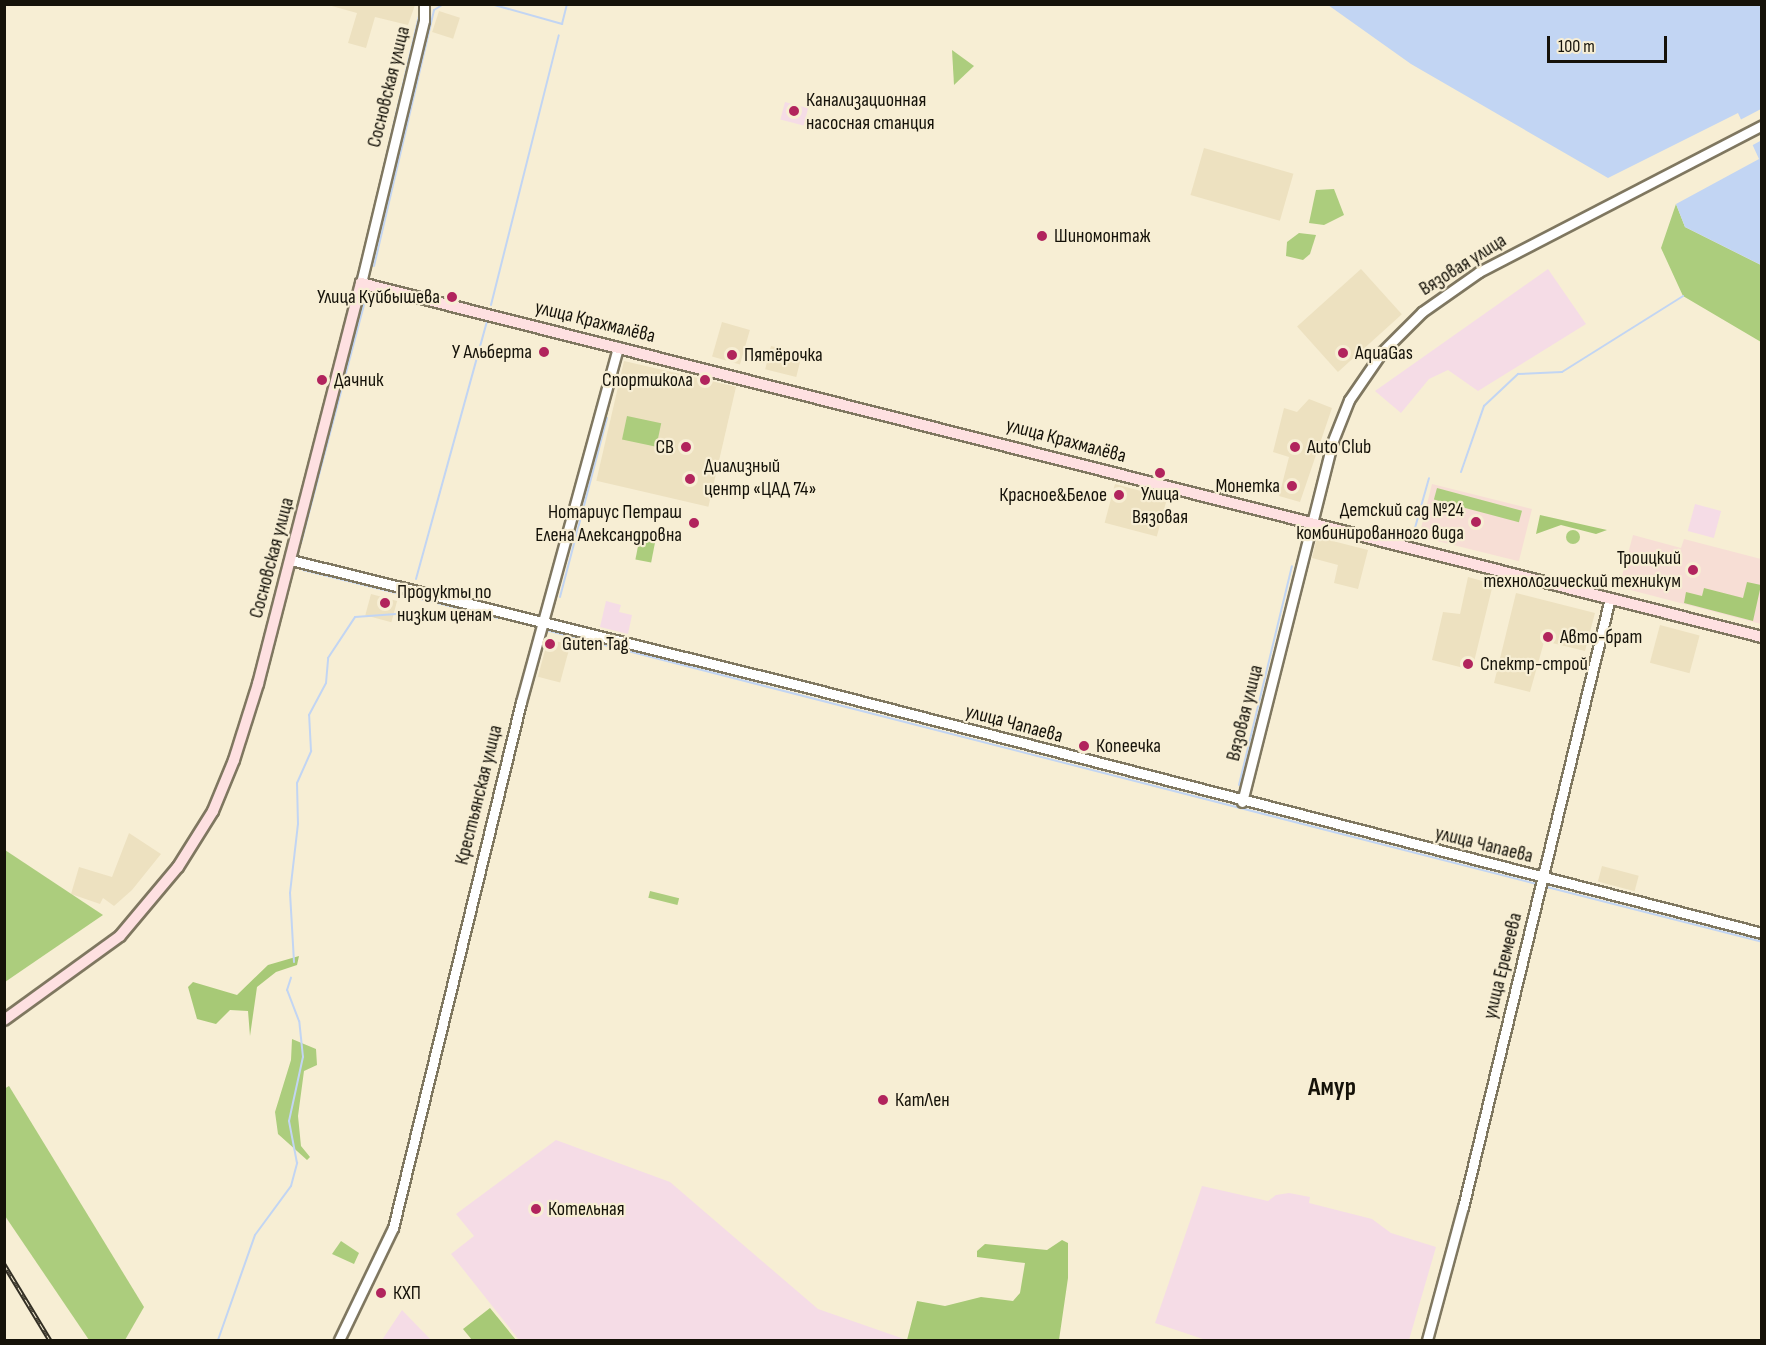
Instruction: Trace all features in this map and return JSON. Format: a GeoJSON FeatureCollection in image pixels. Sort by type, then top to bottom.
{"type":"FeatureCollection","features":[{"type":"Feature","properties":{"kind":"main road","name":"улица Крахмалёва"},"geometry":{"type":"LineString","coordinates":[[361,283],[1311,521],[1761,637]]}},
{"type":"Feature","properties":{"kind":"main road","name":"Сосновская улица"},"geometry":{"type":"LineString","coordinates":[[4,1020],[120,936],[195,842],[234,760],[291,560],[361,283]]}},
{"type":"Feature","properties":{"kind":"street","name":"Сосновская улица"},"geometry":{"type":"LineString","coordinates":[[361,283],[424,20],[424,4]]}},
{"type":"Feature","properties":{"kind":"street","name":"Вязовая улица"},"geometry":{"type":"LineString","coordinates":[[1242,802],[1332,443],[1349,400],[1382,352],[1422,312],[1479,272],[1761,124]]}},
{"type":"Feature","properties":{"kind":"street","name":"Крестьянская улица"},"geometry":{"type":"LineString","coordinates":[[339,1341],[393,1228],[542,622],[618,346]]}},
{"type":"Feature","properties":{"kind":"street","name":"улица Чапаева"},"geometry":{"type":"LineString","coordinates":[[291,560],[806,687],[1242,802],[1761,933]]}},
{"type":"Feature","properties":{"kind":"street","name":"улица Еремеева"},"geometry":{"type":"LineString","coordinates":[[1427,1341],[1463,1207],[1610,598]]}},
{"type":"Feature","properties":{"kind":"shaded area"},"geometry":{"type":"Polygon","coordinates":[[[328,5],[415,5],[408,25],[375,17],[366,48],[348,43],[357,13],[328,5]]]}},
{"type":"Feature","properties":{"kind":"shaded area"},"geometry":{"type":"Polygon","coordinates":[[[439,11],[460,18],[453,39],[432,32],[439,11]]]}},
{"type":"Feature","properties":{"kind":"shaded area"},"geometry":{"type":"Polygon","coordinates":[[[785,102],[808,108],[804,126],[780,119],[785,102]]]}},
{"type":"Feature","properties":{"kind":"shaded area"},"geometry":{"type":"Polygon","coordinates":[[[1204,148],[1293,174],[1280,221],[1190,195],[1204,148]]]}},
{"type":"Feature","properties":{"kind":"shaded area"},"geometry":{"type":"Polygon","coordinates":[[[1361,269],[1402,314],[1338,372],[1297,327],[1361,269]]]}},
{"type":"Feature","properties":{"kind":"shaded area"},"geometry":{"type":"Polygon","coordinates":[[[1548,269],[1586,324],[1478,391],[1448,370],[1429,379],[1401,413],[1375,391],[1548,269]]]}},
{"type":"Feature","properties":{"kind":"shaded area"},"geometry":{"type":"Polygon","coordinates":[[[722,322],[750,330],[740,365],[712,357],[722,322]]]}},
{"type":"Feature","properties":{"kind":"shaded area"},"geometry":{"type":"Polygon","coordinates":[[[771,346],[802,354],[796,377],[765,369],[771,346]]]}},
{"type":"Feature","properties":{"kind":"shaded area"},"geometry":{"type":"Polygon","coordinates":[[[624,361],[736,387],[708,507],[596,481],[624,361]]]}},
{"type":"Feature","properties":{"kind":"shaded area"},"geometry":{"type":"Polygon","coordinates":[[[1309,399],[1332,408],[1300,502],[1279,496],[1289,457],[1273,452],[1284,408],[1297,412],[1309,399]]]}},
{"type":"Feature","properties":{"kind":"shaded area"},"geometry":{"type":"Polygon","coordinates":[[[1115,484],[1167,498],[1157,537],[1105,523],[1115,484]]]}},
{"type":"Feature","properties":{"kind":"shaded area","name":"Детский сад №24 комбинированного вида"},"geometry":{"type":"Polygon","coordinates":[[[1432,484],[1532,509],[1519,561],[1419,536],[1432,484]]]}},
{"type":"Feature","properties":{"kind":"shaded area"},"geometry":{"type":"Polygon","coordinates":[[[1695,504],[1721,511],[1714,538],[1688,531],[1695,504]]]}},
{"type":"Feature","properties":{"kind":"shaded area","name":"Троицкий технологический техникум"},"geometry":{"type":"Polygon","coordinates":[[[1633,535],[1681,548],[1684,539],[1761,559],[1761,624],[1619,587],[1633,535]]]}},
{"type":"Feature","properties":{"kind":"shaded area"},"geometry":{"type":"Polygon","coordinates":[[[1317,537],[1368,550],[1358,589],[1334,583],[1338,565],[1312,558],[1317,537]]]}},
{"type":"Feature","properties":{"kind":"shaded area"},"geometry":{"type":"Polygon","coordinates":[[[1468,577],[1493,584],[1472,670],[1432,660],[1443,612],[1460,614],[1468,577]]]}},
{"type":"Feature","properties":{"kind":"shaded area"},"geometry":{"type":"Polygon","coordinates":[[[1516,593],[1595,613],[1585,651],[1540,640],[1544,642],[1530,692],[1494,683],[1516,593]]]}},
{"type":"Feature","properties":{"kind":"shaded area"},"geometry":{"type":"Polygon","coordinates":[[[371,594],[397,601],[391,622],[365,615],[371,594]]]}},
{"type":"Feature","properties":{"kind":"shaded area"},"geometry":{"type":"Polygon","coordinates":[[[606,601],[621,605],[619,612],[632,615],[628,634],[600,627],[606,601]]]}},
{"type":"Feature","properties":{"kind":"shaded area"},"geometry":{"type":"Polygon","coordinates":[[[1660,625],[1700,636],[1690,673],[1650,663],[1660,625]]]}},
{"type":"Feature","properties":{"kind":"shaded area"},"geometry":{"type":"Polygon","coordinates":[[[548,639],[570,645],[560,683],[538,677],[548,639]]]}},
{"type":"Feature","properties":{"kind":"shaded area"},"geometry":{"type":"Polygon","coordinates":[[[129,833],[161,854],[132,890],[114,906],[103,898],[100,904],[71,894],[79,867],[112,877],[129,833]]]}},
{"type":"Feature","properties":{"kind":"shaded area"},"geometry":{"type":"Polygon","coordinates":[[[1602,866],[1639,876],[1635,891],[1598,881],[1602,866]]]}},
{"type":"Feature","properties":{"kind":"shaded area"},"geometry":{"type":"Polygon","coordinates":[[[556,1140],[670,1182],[818,1309],[907,1340],[519,1340],[451,1254],[474,1236],[456,1214],[556,1140]]]}},
{"type":"Feature","properties":{"kind":"shaded area"},"geometry":{"type":"Polygon","coordinates":[[[1202,1186],[1268,1201],[1276,1195],[1289,1193],[1310,1197],[1309,1203],[1372,1219],[1391,1233],[1436,1247],[1409,1340],[1206,1340],[1155,1323],[1202,1186]]]}},
{"type":"Feature","properties":{"kind":"shaded area"},"geometry":{"type":"Polygon","coordinates":[[[402,1310],[431,1340],[382,1340],[402,1310]]]}},
{"type":"Feature","properties":{"kind":"green space"},"geometry":{"type":"Polygon","coordinates":[[[952,50],[974,66],[954,85],[952,50]]]}},
{"type":"Feature","properties":{"kind":"green space"},"geometry":{"type":"Polygon","coordinates":[[[1334,189],[1344,215],[1324,225],[1309,223],[1316,190],[1334,189]]]}},
{"type":"Feature","properties":{"kind":"green space"},"geometry":{"type":"Polygon","coordinates":[[[1676,204],[1685,227],[1761,265],[1761,342],[1683,296],[1661,248],[1676,204]]]}},
{"type":"Feature","properties":{"kind":"green space"},"geometry":{"type":"Polygon","coordinates":[[[1299,233],[1316,235],[1310,254],[1303,260],[1286,256],[1287,242],[1299,233]]]}},
{"type":"Feature","properties":{"kind":"green space"},"geometry":{"type":"Polygon","coordinates":[[[627,416],[661,423],[656,447],[622,439],[627,416]]]}},
{"type":"Feature","properties":{"kind":"green space"},"geometry":{"type":"Polygon","coordinates":[[[1437,488],[1522,511],[1519,522],[1434,500],[1437,488]]]}},
{"type":"Feature","properties":{"kind":"green space"},"geometry":{"type":"Polygon","coordinates":[[[1540,515],[1607,530],[1596,534],[1561,525],[1536,534],[1540,515]]]}},
{"type":"Feature","properties":{"kind":"green space"},"geometry":{"type":"Polygon","coordinates":[[[1573,530],[1578,532],[1580,537],[1578,542],[1573,544],[1568,542],[1566,537],[1568,532],[1573,530]]]}},
{"type":"Feature","properties":{"kind":"green space"},"geometry":{"type":"Polygon","coordinates":[[[640,536],[656,539],[651,563],[635,560],[640,536]]]}},
{"type":"Feature","properties":{"kind":"green space"},"geometry":{"type":"Polygon","coordinates":[[[1747,582],[1761,585],[1753,621],[1684,603],[1686,592],[1702,596],[1704,588],[1743,598],[1747,582]]]}},
{"type":"Feature","properties":{"kind":"green space"},"geometry":{"type":"Polygon","coordinates":[[[5,850],[103,915],[4,982],[5,850]]]}},
{"type":"Feature","properties":{"kind":"green space"},"geometry":{"type":"Polygon","coordinates":[[[650,891],[679,898],[677,905],[648,898],[650,891]]]}},
{"type":"Feature","properties":{"kind":"green space"},"geometry":{"type":"Polygon","coordinates":[[[299,956],[297,965],[276,972],[257,987],[250,1036],[248,1011],[230,1010],[216,1024],[197,1019],[188,987],[193,982],[237,995],[268,965],[299,956]]]}},
{"type":"Feature","properties":{"kind":"green space"},"geometry":{"type":"Polygon","coordinates":[[[292,1039],[316,1049],[317,1065],[304,1071],[298,1116],[301,1146],[310,1157],[307,1160],[278,1134],[275,1112],[291,1060],[292,1039]]]}},
{"type":"Feature","properties":{"kind":"green space"},"geometry":{"type":"Polygon","coordinates":[[[9,1086],[144,1307],[125,1340],[89,1340],[5,1216],[4,1089],[9,1086]]]}},
{"type":"Feature","properties":{"kind":"green space"},"geometry":{"type":"Polygon","coordinates":[[[1062,1240],[1068,1243],[1068,1278],[1059,1340],[907,1340],[917,1301],[945,1306],[981,1297],[1013,1301],[1020,1293],[1025,1263],[977,1257],[977,1251],[985,1244],[1047,1250],[1062,1240]]]}},
{"type":"Feature","properties":{"kind":"green space"},"geometry":{"type":"Polygon","coordinates":[[[341,1241],[359,1253],[354,1264],[332,1254],[341,1241]]]}},
{"type":"Feature","properties":{"kind":"green space"},"geometry":{"type":"Polygon","coordinates":[[[490,1308],[516,1340],[472,1340],[463,1329],[490,1308]]]}},
{"type":"Feature","properties":{"kind":"water"},"geometry":{"type":"Polygon","coordinates":[[[1328,5],[1761,5],[1761,265],[1685,227],[1676,204],[1759,159],[1738,113],[1608,178],[1411,64],[1328,5]]]}},
{"type":"Feature","properties":{"kind":"pier"},"geometry":{"type":"Polygon","coordinates":[[[1761,109],[1762,140],[1751,146],[1740,120],[1761,109]]]}},
{"type":"Feature","properties":{"kind":"waterway"},"geometry":{"type":"LineString","coordinates":[[491,4],[562,24],[567,4]]}},
{"type":"Feature","properties":{"kind":"waterway"},"geometry":{"type":"LineString","coordinates":[[374,266],[434,10],[442,5]]}},
{"type":"Feature","properties":{"kind":"waterway"},"geometry":{"type":"LineString","coordinates":[[364,252],[420,12]]}},
{"type":"Feature","properties":{"kind":"waterway"},"geometry":{"type":"LineString","coordinates":[[491,305],[559,35]]}},
{"type":"Feature","properties":{"kind":"waterway"},"geometry":{"type":"LineString","coordinates":[[301,543],[368,290]]}},
{"type":"Feature","properties":{"kind":"waterway"},"geometry":{"type":"LineString","coordinates":[[1461,472],[1484,406],[1518,374],[1562,372],[1683,296]]}},
{"type":"Feature","properties":{"kind":"waterway"},"geometry":{"type":"LineString","coordinates":[[416,579],[487,321]]}},
{"type":"Feature","properties":{"kind":"waterway"},"geometry":{"type":"LineString","coordinates":[[560,597],[607,418]]}},
{"type":"Feature","properties":{"kind":"waterway"},"geometry":{"type":"LineString","coordinates":[[1413,535],[1429,478]]}},
{"type":"Feature","properties":{"kind":"waterway"},"geometry":{"type":"LineString","coordinates":[[1386,548],[1413,554]]}},
{"type":"Feature","properties":{"kind":"waterway"},"geometry":{"type":"LineString","coordinates":[[1239,785],[1292,566]]}},
{"type":"Feature","properties":{"kind":"waterway"},"geometry":{"type":"LineString","coordinates":[[303,570],[498,618]]}},
{"type":"Feature","properties":{"kind":"waterway"},"geometry":{"type":"LineString","coordinates":[[294,962],[290,893],[298,824],[297,783],[311,751],[309,715],[326,683],[328,658],[355,617],[396,614]]}},
{"type":"Feature","properties":{"kind":"waterway"},"geometry":{"type":"LineString","coordinates":[[546,630],[1537,884]]}},
{"type":"Feature","properties":{"kind":"waterway"},"geometry":{"type":"LineString","coordinates":[[1543,886],[1762,942]]}},
{"type":"Feature","properties":{"kind":"waterway"},"geometry":{"type":"LineString","coordinates":[[218,1340],[255,1235],[291,1186],[297,1163],[289,1121],[303,1057],[299,1021],[287,990],[291,978]]}},
{"type":"Feature","properties":{"kind":"railway"},"geometry":{"type":"LineString","coordinates":[[4,1264],[50,1340]]}},
{"type":"Feature","properties":{"kind":"place","name":"Канализационная насосная станция"},"geometry":{"type":"Point","coordinates":[794,111]}},
{"type":"Feature","properties":{"kind":"place","name":"Шиномонтаж"},"geometry":{"type":"Point","coordinates":[1042,236]}},
{"type":"Feature","properties":{"kind":"place","name":"Улица Куйбышева"},"geometry":{"type":"Point","coordinates":[452,297]}},
{"type":"Feature","properties":{"kind":"place","name":"У Альберта"},"geometry":{"type":"Point","coordinates":[544,352]}},
{"type":"Feature","properties":{"kind":"place","name":"AquaGas"},"geometry":{"type":"Point","coordinates":[1343,353]}},
{"type":"Feature","properties":{"kind":"place","name":"Пятёрочка"},"geometry":{"type":"Point","coordinates":[732,355]}},
{"type":"Feature","properties":{"kind":"place","name":"Дачник"},"geometry":{"type":"Point","coordinates":[322,380]}},
{"type":"Feature","properties":{"kind":"place","name":"Спортшкола"},"geometry":{"type":"Point","coordinates":[705,380]}},
{"type":"Feature","properties":{"kind":"place","name":"СВ"},"geometry":{"type":"Point","coordinates":[686,447]}},
{"type":"Feature","properties":{"kind":"place","name":"Auto Club"},"geometry":{"type":"Point","coordinates":[1295,447]}},
{"type":"Feature","properties":{"kind":"place","name":"Улица Вязовая"},"geometry":{"type":"Point","coordinates":[1160,473]}},
{"type":"Feature","properties":{"kind":"place","name":"Диализный центр «ЦАД 74»"},"geometry":{"type":"Point","coordinates":[690,479]}},
{"type":"Feature","properties":{"kind":"place","name":"Монетка"},"geometry":{"type":"Point","coordinates":[1292,486]}},
{"type":"Feature","properties":{"kind":"place","name":"Красное&Белое"},"geometry":{"type":"Point","coordinates":[1119,495]}},
{"type":"Feature","properties":{"kind":"place","name":"Детский сад №24 комбинированного вида"},"geometry":{"type":"Point","coordinates":[1476,522]}},
{"type":"Feature","properties":{"kind":"place","name":"Нотариус Петраш Елена Александровна"},"geometry":{"type":"Point","coordinates":[694,523]}},
{"type":"Feature","properties":{"kind":"place","name":"Троицкий технологический техникум"},"geometry":{"type":"Point","coordinates":[1693,570]}},
{"type":"Feature","properties":{"kind":"place","name":"Продукты по низким ценам"},"geometry":{"type":"Point","coordinates":[385,603]}},
{"type":"Feature","properties":{"kind":"place","name":"Авто-брат"},"geometry":{"type":"Point","coordinates":[1548,637]}},
{"type":"Feature","properties":{"kind":"place","name":"Guten Tag"},"geometry":{"type":"Point","coordinates":[550,644]}},
{"type":"Feature","properties":{"kind":"place","name":"Спектр-строй"},"geometry":{"type":"Point","coordinates":[1468,664]}},
{"type":"Feature","properties":{"kind":"place","name":"Копеечка"},"geometry":{"type":"Point","coordinates":[1084,746]}},
{"type":"Feature","properties":{"kind":"place","name":"КатЛен"},"geometry":{"type":"Point","coordinates":[883,1100]}},
{"type":"Feature","properties":{"kind":"place","name":"Котельная"},"geometry":{"type":"Point","coordinates":[536,1209]}},
{"type":"Feature","properties":{"kind":"place","name":"КХП"},"geometry":{"type":"Point","coordinates":[381,1293]}},
{"type":"Feature","properties":{"kind":"district","name":"Амур"},"geometry":{"type":"Point","coordinates":[1332,1088]}}]}
